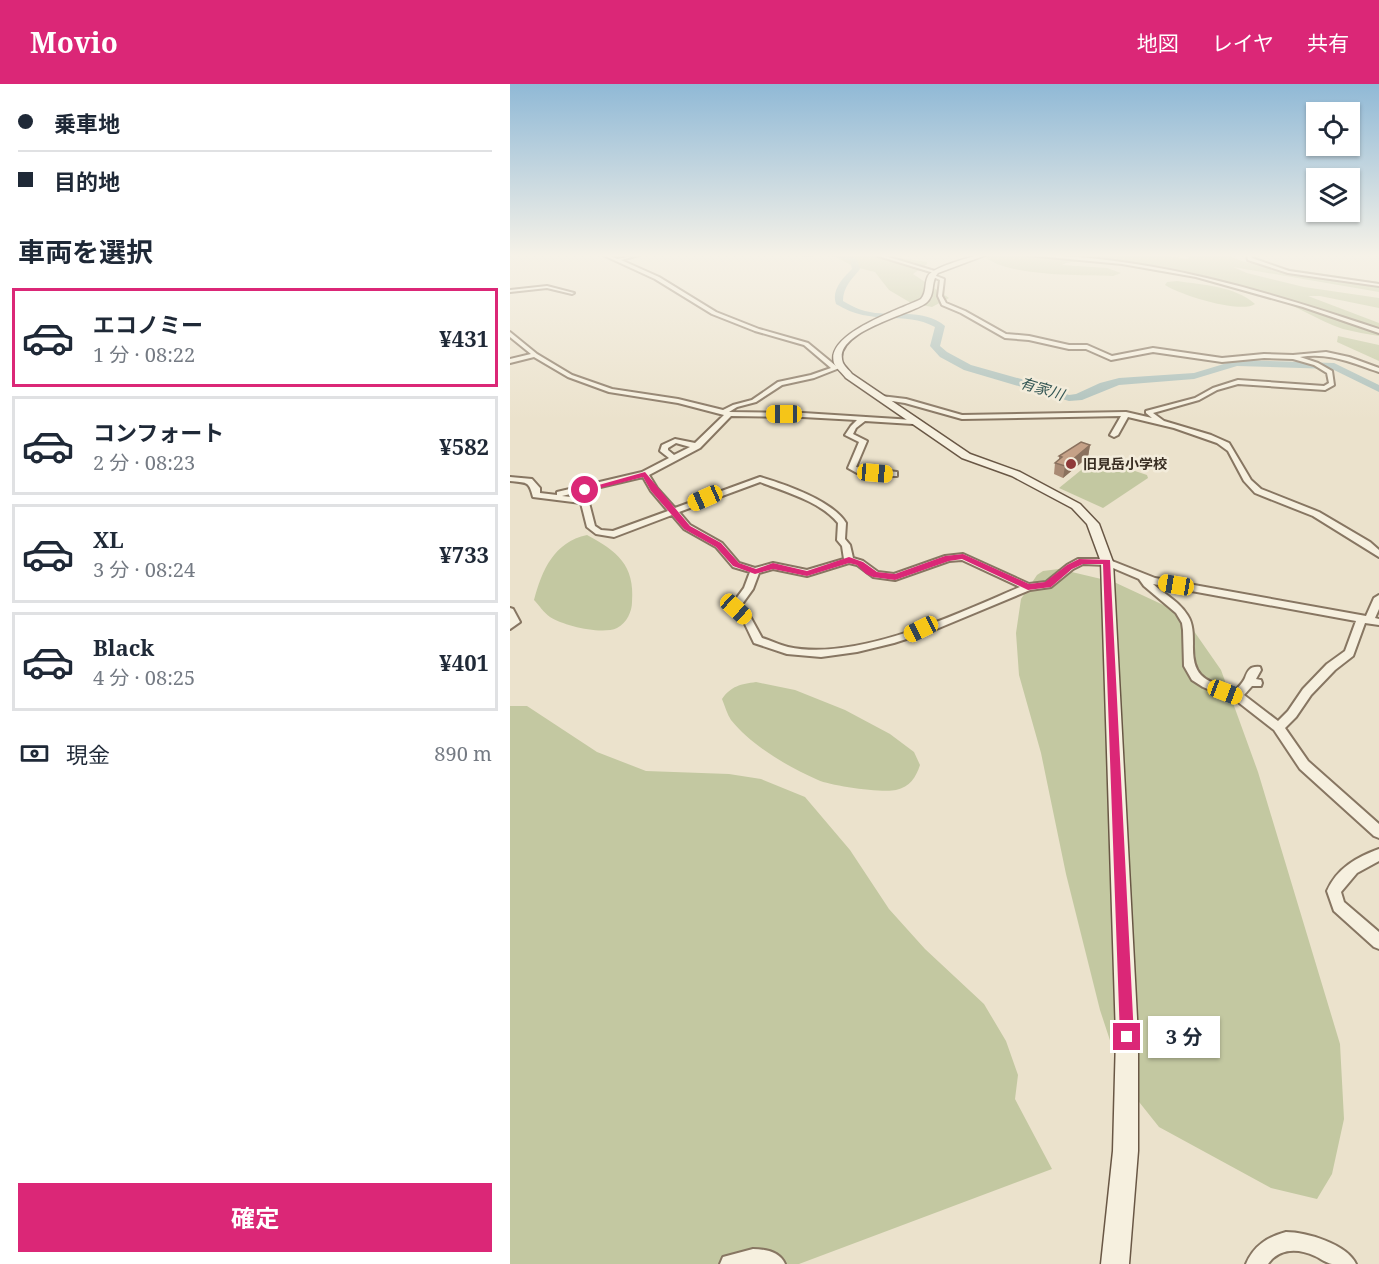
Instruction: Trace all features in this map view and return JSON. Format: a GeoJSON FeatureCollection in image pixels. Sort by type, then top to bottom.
{"type":"FeatureCollection","features":[{"type":"Feature","properties":{"kind":"street"},"geometry":{"type":"LineString","coordinates":[[709,310],[757,330],[806,344],[913,422],[966,456],[1016,474],[1086,513],[1097,527],[1107,562],[1127,1037],[1128,1116],[1125,1191],[1115,1264]]}},
{"type":"Feature","properties":{"kind":"street"},"geometry":{"type":"LineString","coordinates":[[837,367],[840,346],[851,336],[902,310]]}},
{"type":"Feature","properties":{"kind":"street"},"geometry":{"type":"LineString","coordinates":[[958,310],[1005,336],[1029,338],[1069,347],[1088,347],[1112,358],[1153,350],[1222,360],[1264,356],[1293,357],[1317,352],[1336,354],[1379,369]]}},
{"type":"Feature","properties":{"kind":"street"},"geometry":{"type":"LineString","coordinates":[[1316,310],[1379,331]]}},
{"type":"Feature","properties":{"kind":"street"},"geometry":{"type":"LineString","coordinates":[[510,334],[536,356],[580,381],[599,388],[678,401],[726,413],[913,422]]}},
{"type":"Feature","properties":{"kind":"street"},"geometry":{"type":"LineString","coordinates":[[510,361],[536,356]]}},
{"type":"Feature","properties":{"kind":"street"},"geometry":{"type":"LineString","coordinates":[[1161,422],[1148,412],[1197,399],[1232,383],[1251,382],[1325,388],[1332,384],[1330,372],[1325,368],[1293,357]]}},
{"type":"Feature","properties":{"kind":"street"},"geometry":{"type":"LineString","coordinates":[[552,498],[645,474],[697,446],[735,406],[754,401],[780,383],[812,377],[837,367]]}},
{"type":"Feature","properties":{"kind":"street"},"geometry":{"type":"LineString","coordinates":[[881,398],[906,401],[962,417],[1126,414],[1161,422],[1224,444],[1250,485],[1258,491],[1316,514],[1367,544],[1379,554]]}},
{"type":"Feature","properties":{"kind":"street"},"geometry":{"type":"LineString","coordinates":[[1114,435],[1126,414]]}},
{"type":"Feature","properties":{"kind":"street"},"geometry":{"type":"LineString","coordinates":[[863,419],[853,427],[849,435],[863,441],[852,468],[857,471],[894,474]]}},
{"type":"Feature","properties":{"kind":"street"},"geometry":{"type":"LineString","coordinates":[[674,459],[664,451],[665,447],[675,441],[697,446]]}},
{"type":"Feature","properties":{"kind":"street"},"geometry":{"type":"LineString","coordinates":[[645,474],[654,489],[687,527],[719,545],[736,565],[755,572],[773,566],[807,573],[849,560],[860,563],[876,575],[895,577],[948,558],[963,557],[1028,587]]}},
{"type":"Feature","properties":{"kind":"street"},"geometry":{"type":"LineString","coordinates":[[510,479],[529,480],[536,488],[536,495],[585,501],[591,527],[599,532],[614,534],[760,479],[817,504],[840,520],[843,526],[841,540],[846,545],[849,560]]}},
{"type":"Feature","properties":{"kind":"street"},"geometry":{"type":"LineString","coordinates":[[755,572],[748,589],[735,607],[748,620],[758,640],[792,651],[814,653],[845,652],[901,639],[1028,587],[1048,585],[1070,567],[1082,561],[1107,562],[1143,578],[1370,620]]}},
{"type":"Feature","properties":{"kind":"street"},"geometry":{"type":"LineString","coordinates":[[1143,578],[1184,617],[1188,632],[1188,664],[1192,672],[1214,688],[1237,696],[1278,727],[1304,765],[1379,832]]}},
{"type":"Feature","properties":{"kind":"street"},"geometry":{"type":"LineString","coordinates":[[1278,727],[1292,714],[1307,692],[1331,667],[1349,653],[1370,620],[1379,598]]}},
{"type":"Feature","properties":{"kind":"street"},"geometry":{"type":"LineString","coordinates":[[510,611],[515,622],[510,626]]}},
{"type":"Feature","properties":{"kind":"street"},"geometry":{"type":"LineString","coordinates":[[1237,696],[1253,682],[1251,674],[1256,670]]}},
{"type":"Feature","properties":{"kind":"street"},"geometry":{"type":"LineString","coordinates":[[1379,855],[1352,867],[1342,876],[1334,891],[1340,906],[1379,942]]}},
{"type":"Feature","properties":{"kind":"street"},"geometry":{"type":"LineString","coordinates":[[1256,1264],[1264,1249],[1284,1240],[1308,1244],[1346,1264]]}},
{"type":"Feature","properties":{"kind":"street"},"geometry":{"type":"LineString","coordinates":[[730,1264],[743,1259],[768,1259],[775,1264]]}},
{"type":"Feature","properties":{"kind":"green space"},"geometry":{"type":"Polygon","coordinates":[[[1302,310],[1345,310],[1379,323],[1379,336],[1343,329],[1302,310]]]}},
{"type":"Feature","properties":{"kind":"green space"},"geometry":{"type":"Polygon","coordinates":[[[1338,336],[1379,345],[1379,361],[1337,342],[1338,336]]]}},
{"type":"Feature","properties":{"kind":"green space"},"geometry":{"type":"Polygon","coordinates":[[[1096,458],[1147,475],[1148,478],[1103,508],[1059,488],[1096,458]]]}},
{"type":"Feature","properties":{"kind":"green space"},"geometry":{"type":"Polygon","coordinates":[[[587,535],[615,553],[627,569],[630,578],[632,602],[630,613],[621,626],[610,630],[583,629],[564,624],[548,615],[534,600],[541,578],[551,559],[566,544],[587,535]]]}},
{"type":"Feature","properties":{"kind":"green space"},"geometry":{"type":"Polygon","coordinates":[[[1059,569],[1114,582],[1172,609],[1189,624],[1221,670],[1258,772],[1340,1044],[1344,1119],[1332,1174],[1317,1199],[1271,1188],[1159,1127],[1124,1083],[1100,1010],[1066,874],[1041,753],[1019,675],[1016,633],[1021,599],[1037,575],[1043,571],[1059,569]]]}},
{"type":"Feature","properties":{"kind":"green space"},"geometry":{"type":"Polygon","coordinates":[[[756,682],[795,690],[845,710],[890,734],[914,752],[920,765],[914,777],[905,787],[880,791],[834,785],[818,780],[783,762],[749,739],[740,730],[730,718],[722,699],[737,686],[756,682]]]}},
{"type":"Feature","properties":{"kind":"green space"},"geometry":{"type":"Polygon","coordinates":[[[510,706],[527,706],[597,752],[646,771],[729,774],[761,779],[805,797],[850,850],[889,909],[925,949],[984,1004],[1006,1041],[1018,1075],[1015,1099],[1052,1169],[799,1264],[510,1264],[510,706]]]}},
{"type":"Feature","properties":{"kind":"building"},"geometry":{"type":"Polygon","coordinates":[[[1081,442],[1090,445],[1065,466],[1055,463],[1062,457],[1059,456],[1081,442]]]}},
{"type":"Feature","properties":{"kind":"waterway","name":"有家川"},"geometry":{"type":"LineString","coordinates":[[852,310],[879,316],[930,320],[940,326],[935,346],[954,362],[1064,397],[1078,397],[1119,381],[1194,376],[1237,363],[1334,366],[1379,389]]}},
{"type":"Feature","properties":{"kind":"place","name":"旧見岳小学校"},"geometry":{"type":"Point","coordinates":[1071,464]}},
{"type":"Feature","properties":{"kind":"route"},"geometry":{"type":"LineString","coordinates":[[585,490],[645,474],[645,478],[687,527],[719,545],[736,565],[755,572],[773,566],[798,573],[817,572],[849,560],[860,563],[876,575],[895,577],[948,558],[963,557],[970,558],[1020,585],[1039,587],[1055,581],[1074,564],[1082,561],[1107,562],[1127,1037]]}}]}
